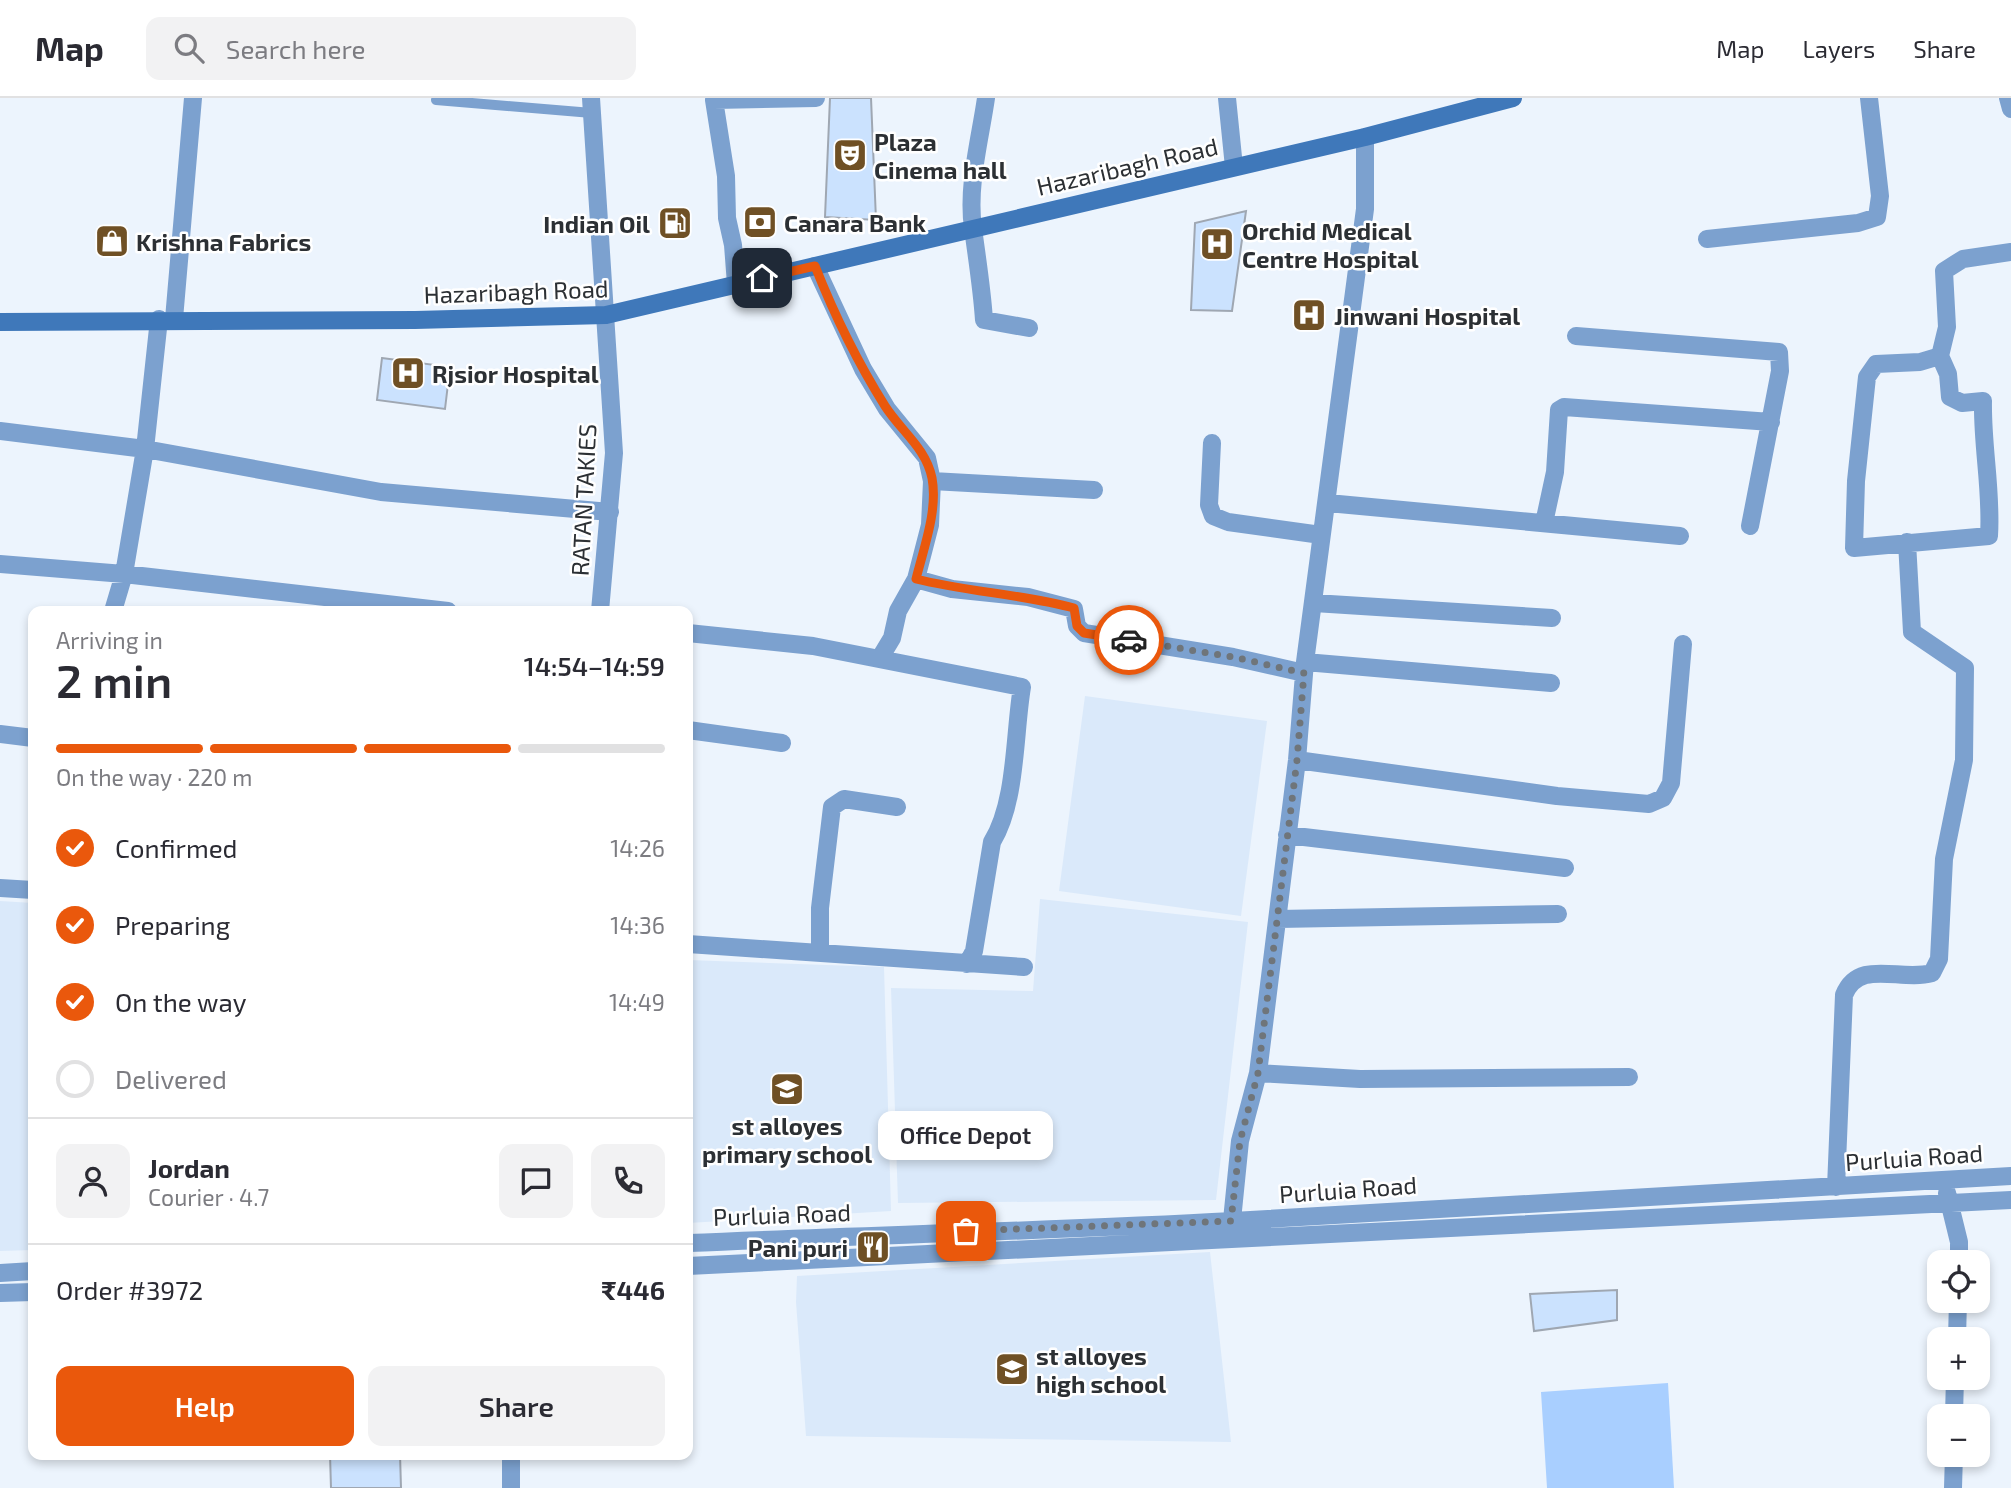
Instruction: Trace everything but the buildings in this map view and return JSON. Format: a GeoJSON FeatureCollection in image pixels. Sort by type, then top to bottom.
{"type":"FeatureCollection","features":[{"type":"Feature","properties":{"kind":"main road","name":"Hazaribagh Road"},"geometry":{"type":"LineString","coordinates":[[0,322],[167,319],[415,320],[606,315],[1365,137],[1513,98]]}},
{"type":"Feature","properties":{"kind":"street"},"geometry":{"type":"LineString","coordinates":[[114,606],[124,574],[167,319],[193,98]]}},
{"type":"Feature","properties":{"kind":"street"},"geometry":{"type":"LineString","coordinates":[[736,284],[733,245],[727,218],[726,176],[714,100],[816,98]]}},
{"type":"Feature","properties":{"kind":"street"},"geometry":{"type":"LineString","coordinates":[[986,98],[974,173],[973,227],[984,320],[1029,328]]}},
{"type":"Feature","properties":{"kind":"street"},"geometry":{"type":"LineString","coordinates":[[1227,98],[1234,167]]}},
{"type":"Feature","properties":{"kind":"street"},"geometry":{"type":"LineString","coordinates":[[1707,239],[1858,223],[1877,217],[1880,197],[1869,98]]}},
{"type":"Feature","properties":{"kind":"street"},"geometry":{"type":"LineString","coordinates":[[2008,98],[2011,109]]}},
{"type":"Feature","properties":{"kind":"street","name":"RATAN TAKIES"},"geometry":{"type":"LineString","coordinates":[[592,105],[614,453],[601,606]]}},
{"type":"Feature","properties":{"kind":"street"},"geometry":{"type":"LineString","coordinates":[[1230,1241],[1240,1141],[1258,1073],[1297,760],[1304,668],[1365,209],[1365,137]]}},
{"type":"Feature","properties":{"kind":"street"},"geometry":{"type":"LineString","coordinates":[[1940,356],[1920,362],[1876,364],[1867,377],[1856,481],[1854,548],[1989,536],[1991,501],[1982,439],[1983,401],[1962,403],[1950,397],[1948,374],[1940,356],[1947,327],[1944,271],[1963,260],[2011,252]]}},
{"type":"Feature","properties":{"kind":"street"},"geometry":{"type":"LineString","coordinates":[[815,266],[863,369],[887,409],[927,458],[932,481],[930,526],[916,579],[898,611],[892,638],[880,658]]}},
{"type":"Feature","properties":{"kind":"street"},"geometry":{"type":"LineString","coordinates":[[1576,336],[1779,352],[1780,371],[1750,526]]}},
{"type":"Feature","properties":{"kind":"street"},"geometry":{"type":"LineString","coordinates":[[1544,523],[1555,472],[1559,410],[1564,407],[1771,422]]}},
{"type":"Feature","properties":{"kind":"street"},"geometry":{"type":"LineString","coordinates":[[0,430],[145,449],[381,492],[610,512]]}},
{"type":"Feature","properties":{"kind":"street"},"geometry":{"type":"LineString","coordinates":[[1212,443],[1209,505],[1213,516],[1228,522],[1321,535]]}},
{"type":"Feature","properties":{"kind":"street"},"geometry":{"type":"LineString","coordinates":[[932,481],[1094,490]]}},
{"type":"Feature","properties":{"kind":"street"},"geometry":{"type":"LineString","coordinates":[[1328,503],[1680,536]]}},
{"type":"Feature","properties":{"kind":"street"},"geometry":{"type":"LineString","coordinates":[[1836,1187],[1844,995],[1849,981],[1864,973],[1920,976],[1932,972],[1939,959],[1944,859],[1964,760],[1965,668],[1912,632],[1908,542]]}},
{"type":"Feature","properties":{"kind":"street"},"geometry":{"type":"LineString","coordinates":[[0,564],[124,574],[404,606]]}},
{"type":"Feature","properties":{"kind":"street"},"geometry":{"type":"LineString","coordinates":[[916,579],[952,589],[1028,597],[1074,608],[1077,626],[1084,633],[1304,668],[1551,683]]}},
{"type":"Feature","properties":{"kind":"street"},"geometry":{"type":"LineString","coordinates":[[1314,603],[1552,618]]}},
{"type":"Feature","properties":{"kind":"street"},"geometry":{"type":"LineString","coordinates":[[693,634],[793,643],[1022,687],[1015,750],[1001,828],[992,842],[974,951],[967,964]]}},
{"type":"Feature","properties":{"kind":"street"},"geometry":{"type":"LineString","coordinates":[[1297,760],[1557,796],[1649,804],[1663,798],[1671,783],[1683,644]]}},
{"type":"Feature","properties":{"kind":"street"},"geometry":{"type":"LineString","coordinates":[[693,731],[782,743]]}},
{"type":"Feature","properties":{"kind":"street"},"geometry":{"type":"LineString","coordinates":[[0,734],[28,737]]}},
{"type":"Feature","properties":{"kind":"street"},"geometry":{"type":"LineString","coordinates":[[820,953],[820,908],[832,807],[844,799],[897,807]]}},
{"type":"Feature","properties":{"kind":"street"},"geometry":{"type":"LineString","coordinates":[[1287,835],[1565,868]]}},
{"type":"Feature","properties":{"kind":"street"},"geometry":{"type":"LineString","coordinates":[[0,888],[28,890]]}},
{"type":"Feature","properties":{"kind":"street"},"geometry":{"type":"LineString","coordinates":[[1278,919],[1558,914]]}},
{"type":"Feature","properties":{"kind":"street"},"geometry":{"type":"LineString","coordinates":[[693,945],[1024,967]]}},
{"type":"Feature","properties":{"kind":"street"},"geometry":{"type":"LineString","coordinates":[[1258,1073],[1360,1079],[1629,1077]]}},
{"type":"Feature","properties":{"kind":"street","name":"Purluia Road"},"geometry":{"type":"LineString","coordinates":[[693,1243],[1231,1221],[1662,1193],[1836,1187],[2011,1176]]}},
{"type":"Feature","properties":{"kind":"street"},"geometry":{"type":"LineString","coordinates":[[1945,1179],[1959,1250]]}},
{"type":"Feature","properties":{"kind":"street","name":"Purluia Road"},"geometry":{"type":"LineString","coordinates":[[693,1266],[2011,1200]]}},
{"type":"Feature","properties":{"kind":"street"},"geometry":{"type":"LineString","coordinates":[[0,1273],[28,1271]]}},
{"type":"Feature","properties":{"kind":"street"},"geometry":{"type":"LineString","coordinates":[[0,1293],[28,1292]]}},
{"type":"Feature","properties":{"kind":"street"},"geometry":{"type":"LineString","coordinates":[[511,1460],[511,1488]]}},
{"type":"Feature","properties":{"kind":"street"},"geometry":{"type":"LineString","coordinates":[[1953,1488],[1954,1467]]}},
{"type":"Feature","properties":{"kind":"lane"},"geometry":{"type":"LineString","coordinates":[[436,100],[592,105]]}},
{"type":"Feature","properties":{"kind":"shaded area"},"geometry":{"type":"Polygon","coordinates":[[[1085,696],[1267,721],[1241,916],[1059,891],[1085,696]]]}},
{"type":"Feature","properties":{"kind":"shaded area"},"geometry":{"type":"Polygon","coordinates":[[[1040,899],[1248,922],[1216,1200],[898,1203],[891,988],[1033,991],[1040,899]]]}},
{"type":"Feature","properties":{"kind":"shaded area"},"geometry":{"type":"Polygon","coordinates":[[[0,901],[28,903],[28,1250],[0,1251],[0,901]]]}},
{"type":"Feature","properties":{"kind":"shaded area","name":"st alloyes primary school"},"geometry":{"type":"Polygon","coordinates":[[[693,960],[884,967],[891,1211],[693,1223],[693,960]]]}},
{"type":"Feature","properties":{"kind":"shaded area","name":"st alloyes high school"},"geometry":{"type":"Polygon","coordinates":[[[1210,1252],[1231,1442],[806,1436],[796,1302],[797,1276],[1210,1252]]]}},
{"type":"Feature","properties":{"kind":"shaded area"},"geometry":{"type":"Polygon","coordinates":[[[1668,1383],[1674,1488],[1547,1488],[1541,1392],[1668,1383]]]}},
{"type":"Feature","properties":{"kind":"way so far"},"geometry":{"type":"LineString","coordinates":[[966,1231],[1231,1221],[1240,1141],[1258,1073],[1297,760],[1304,673],[1233,657],[1129,640]]}},
{"type":"Feature","properties":{"kind":"place","name":"Plaza Cinema hall"},"geometry":{"type":"Point","coordinates":[850,155]}},
{"type":"Feature","properties":{"kind":"place","name":"Canara Bank"},"geometry":{"type":"Point","coordinates":[760,222]}},
{"type":"Feature","properties":{"kind":"place","name":"Indian Oil"},"geometry":{"type":"Point","coordinates":[675,223]}},
{"type":"Feature","properties":{"kind":"place","name":"Krishna Fabrics"},"geometry":{"type":"Point","coordinates":[112,241]}},
{"type":"Feature","properties":{"kind":"place","name":"Orchid Medical Centre Hospital"},"geometry":{"type":"Point","coordinates":[1217,244]}},
{"type":"Feature","properties":{"kind":"place","name":"Jinwani Hospital"},"geometry":{"type":"Point","coordinates":[1309,315]}},
{"type":"Feature","properties":{"kind":"place","name":"Rjsior Hospital"},"geometry":{"type":"Point","coordinates":[408,373]}},
{"type":"Feature","properties":{"kind":"place","name":"st alloyes primary school"},"geometry":{"type":"Point","coordinates":[787,1089]}},
{"type":"Feature","properties":{"kind":"place","name":"Office Depot"},"geometry":{"type":"Point","coordinates":[966,1231]}},
{"type":"Feature","properties":{"kind":"place","name":"Pani puri"},"geometry":{"type":"Point","coordinates":[873,1247]}},
{"type":"Feature","properties":{"kind":"place","name":"st alloyes high school"},"geometry":{"type":"Point","coordinates":[1012,1369]}},
{"type":"Feature","properties":{"kind":"route"},"geometry":{"type":"LineString","coordinates":[[762,278],[815,266],[863,369],[887,409],[927,458],[932,481],[930,526],[916,579],[952,589],[1028,597],[1074,608],[1077,626],[1084,633],[1129,640]]}}]}
